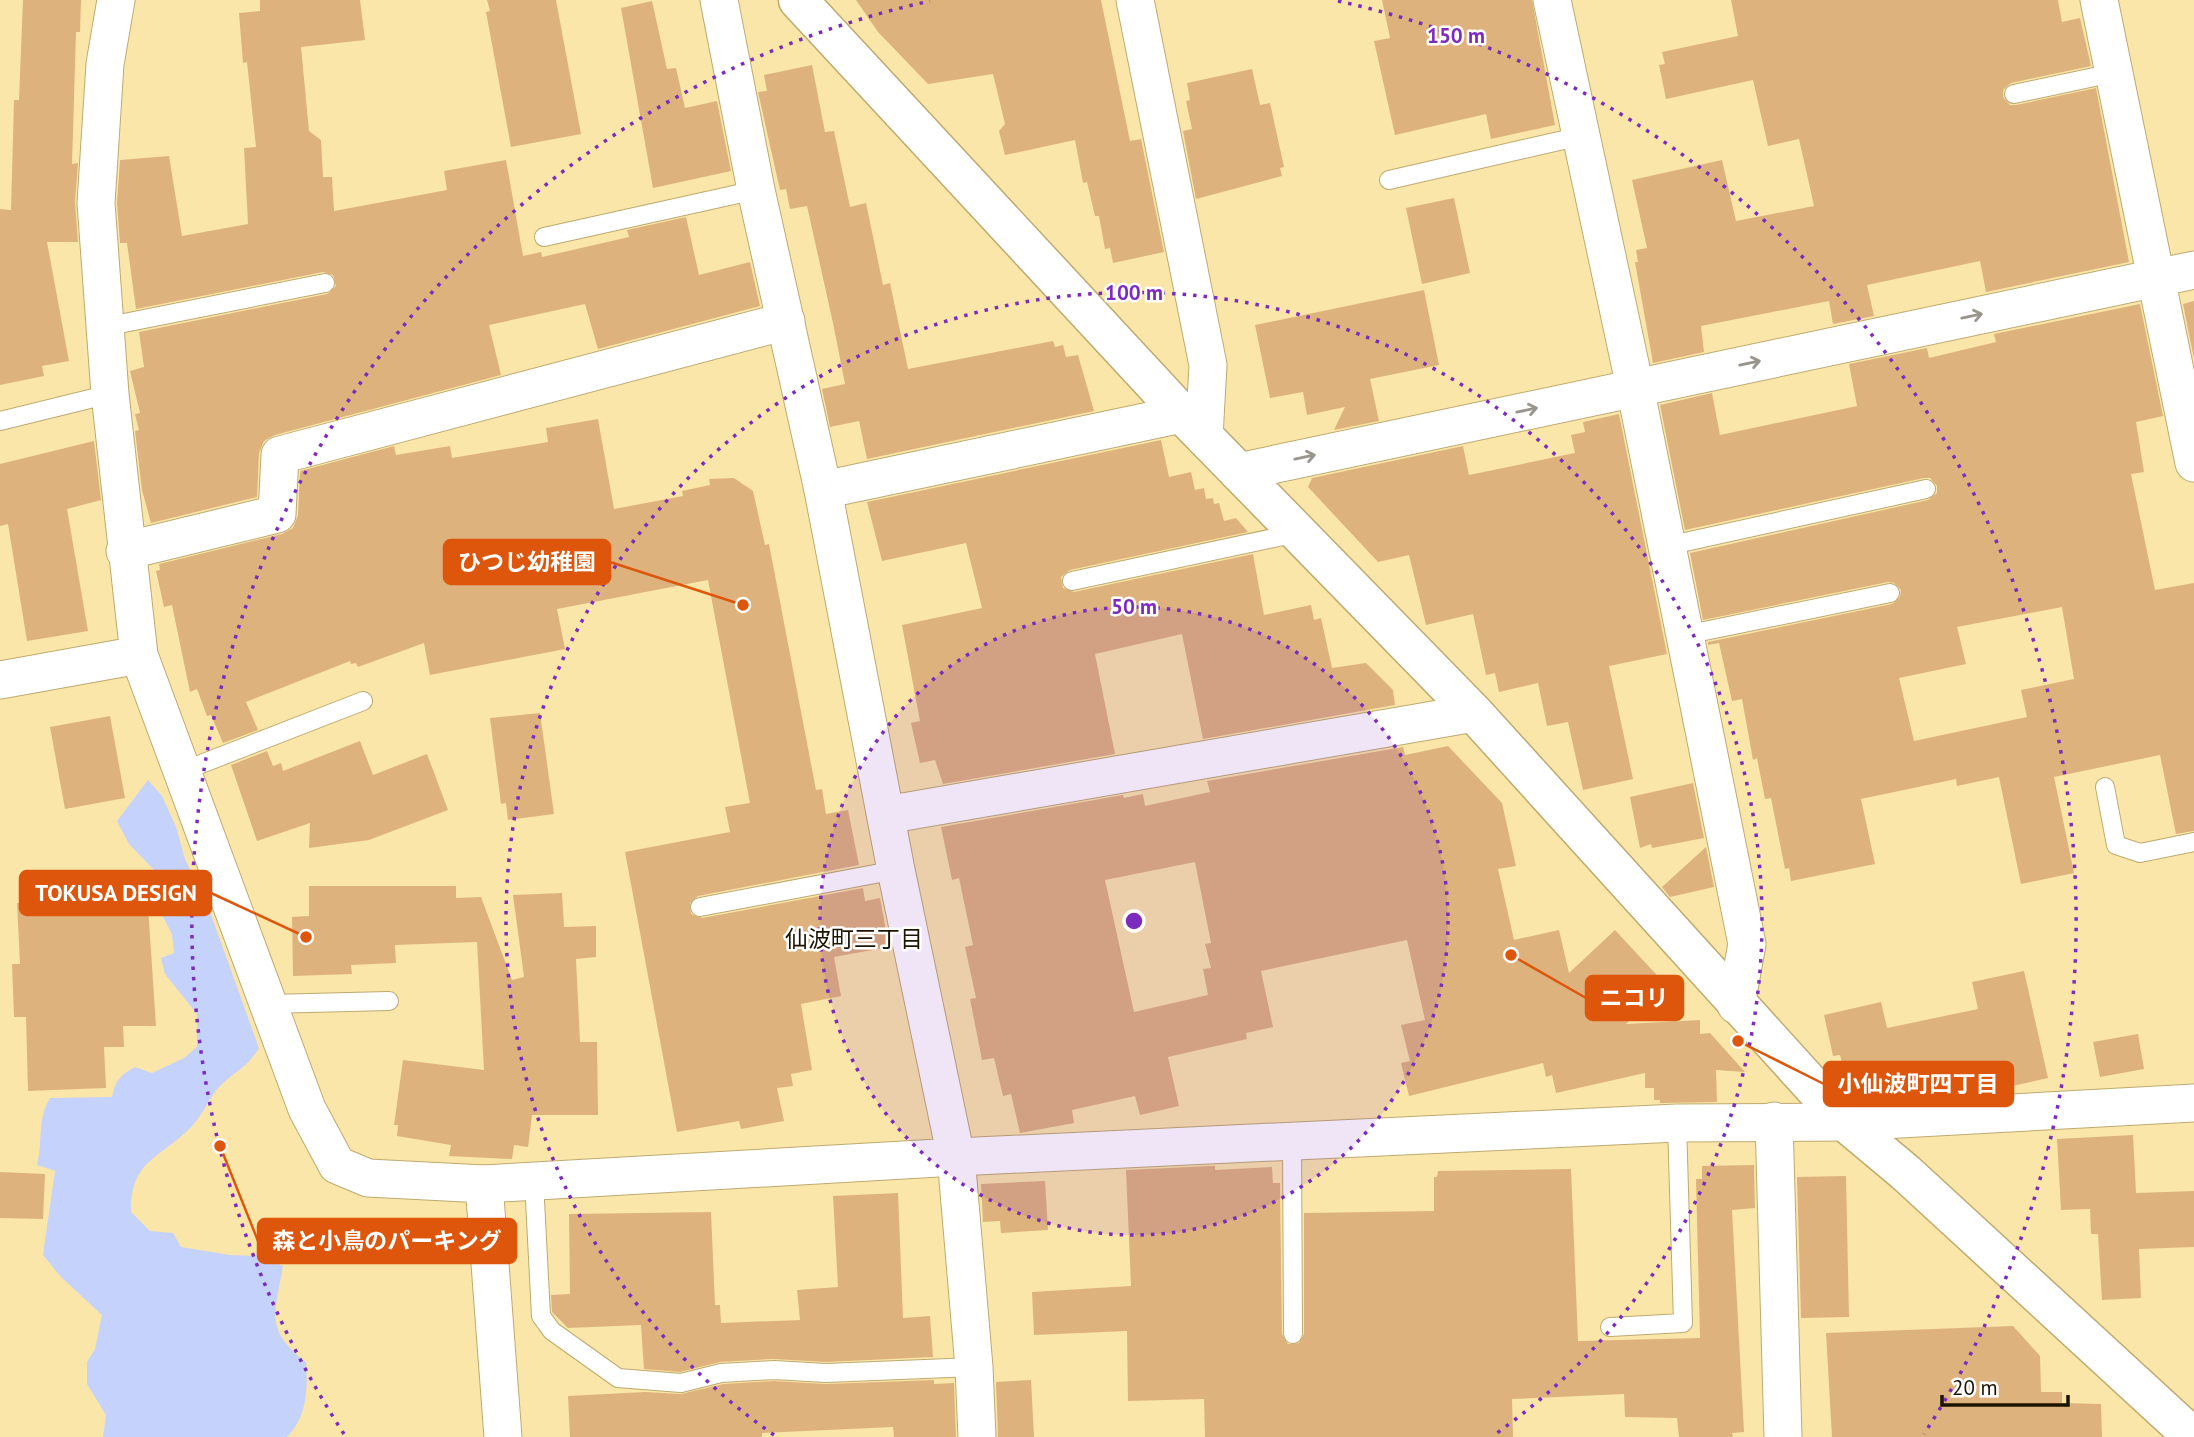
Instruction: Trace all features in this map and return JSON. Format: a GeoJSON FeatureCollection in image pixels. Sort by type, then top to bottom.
{"type":"FeatureCollection","features":[{"type":"Feature","properties":{"kind":"street"},"geometry":{"type":"LineString","coordinates":[[116,0],[105,64],[96,203],[110,394],[125,551],[139,655],[307,1109],[337,1165],[368,1178],[484,1184],[956,1157],[1677,1123],[1844,1122],[2194,1103]]}},
{"type":"Feature","properties":{"kind":"street"},"geometry":{"type":"LineString","coordinates":[[719,0],[756,190],[823,490],[896,870],[956,1157],[974,1367],[977,1437]]}},
{"type":"Feature","properties":{"kind":"street"},"geometry":{"type":"LineString","coordinates":[[798,0],[1193,425],[1474,713],[1844,1122],[1906,1172],[2193,1437]]}},
{"type":"Feature","properties":{"kind":"street"},"geometry":{"type":"LineString","coordinates":[[1135,0],[1208,365],[1193,425]]}},
{"type":"Feature","properties":{"kind":"street"},"geometry":{"type":"LineString","coordinates":[[1552,0],[1635,387],[1747,944],[1736,1005]]}},
{"type":"Feature","properties":{"kind":"street"},"geometry":{"type":"LineString","coordinates":[[2099,0],[2194,463]]}},
{"type":"Feature","properties":{"kind":"street"},"geometry":{"type":"LineString","coordinates":[[1238,472],[2194,270]]}},
{"type":"Feature","properties":{"kind":"street"},"geometry":{"type":"LineString","coordinates":[[125,551],[277,514],[280,455],[786,321]]}},
{"type":"Feature","properties":{"kind":"street"},"geometry":{"type":"LineString","coordinates":[[823,490],[1193,425]]}},
{"type":"Feature","properties":{"kind":"street"},"geometry":{"type":"LineString","coordinates":[[0,680],[139,655]]}},
{"type":"Feature","properties":{"kind":"street"},"geometry":{"type":"LineString","coordinates":[[886,815],[1474,713]]}},
{"type":"Feature","properties":{"kind":"street"},"geometry":{"type":"LineString","coordinates":[[1774,1121],[1783,1437]]}},
{"type":"Feature","properties":{"kind":"street"},"geometry":{"type":"LineString","coordinates":[[484,1184],[503,1437]]}},
{"type":"Feature","properties":{"kind":"lane"},"geometry":{"type":"LineString","coordinates":[[2014,94],[2113,73]]}},
{"type":"Feature","properties":{"kind":"lane"},"geometry":{"type":"LineString","coordinates":[[1389,180],[1581,136]]}},
{"type":"Feature","properties":{"kind":"lane"},"geometry":{"type":"LineString","coordinates":[[544,237],[756,190]]}},
{"type":"Feature","properties":{"kind":"lane"},"geometry":{"type":"LineString","coordinates":[[104,327],[325,283]]}},
{"type":"Feature","properties":{"kind":"lane"},"geometry":{"type":"LineString","coordinates":[[0,421],[110,394]]}},
{"type":"Feature","properties":{"kind":"lane"},"geometry":{"type":"LineString","coordinates":[[1667,546],[1926,489]]}},
{"type":"Feature","properties":{"kind":"lane"},"geometry":{"type":"LineString","coordinates":[[1072,581],[1297,533]]}},
{"type":"Feature","properties":{"kind":"lane"},"geometry":{"type":"LineString","coordinates":[[1685,635],[1890,593]]}},
{"type":"Feature","properties":{"kind":"lane"},"geometry":{"type":"LineString","coordinates":[[183,771],[363,701]]}},
{"type":"Feature","properties":{"kind":"lane"},"geometry":{"type":"LineString","coordinates":[[2105,787],[2116,845],[2140,853],[2194,842]]}},
{"type":"Feature","properties":{"kind":"lane"},"geometry":{"type":"LineString","coordinates":[[700,907],[896,870]]}},
{"type":"Feature","properties":{"kind":"lane"},"geometry":{"type":"LineString","coordinates":[[269,1004],[389,1001]]}},
{"type":"Feature","properties":{"kind":"lane"},"geometry":{"type":"LineString","coordinates":[[1610,1327],[1684,1323],[1677,1123]]}},
{"type":"Feature","properties":{"kind":"lane"},"geometry":{"type":"LineString","coordinates":[[1292,1143],[1293,1334]]}},
{"type":"Feature","properties":{"kind":"lane"},"geometry":{"type":"LineString","coordinates":[[534,1181],[541,1316],[552,1331],[618,1378],[681,1383],[721,1373],[774,1370],[826,1373],[974,1367]]}},
{"type":"Feature","properties":{"kind":"shaded area"},"geometry":{"type":"Polygon","coordinates":[[[148,780],[162,796],[176,827],[185,859],[210,912],[259,1048],[245,1065],[217,1090],[193,1125],[142,1169],[132,1194],[131,1212],[150,1231],[173,1233],[181,1247],[230,1255],[258,1256],[283,1266],[277,1296],[278,1330],[293,1351],[306,1362],[307,1372],[302,1412],[287,1437],[103,1437],[106,1415],[87,1384],[87,1362],[95,1349],[102,1315],[61,1277],[43,1255],[55,1171],[37,1165],[43,1114],[50,1098],[112,1097],[122,1075],[135,1067],[152,1073],[184,1058],[197,1047],[197,1014],[165,974],[161,958],[174,953],[172,934],[161,913],[156,872],[129,844],[117,821],[148,780]]]}},
{"type":"Feature","properties":{"kind":"building"},"geometry":{"type":"Polygon","coordinates":[[[23,0],[81,0],[80,32],[76,32],[72,164],[78,163],[75,202],[78,242],[47,242],[69,361],[42,366],[44,376],[0,385],[0,209],[11,210],[14,100],[19,100],[23,0]]]}},
{"type":"Feature","properties":{"kind":"building"},"geometry":{"type":"Polygon","coordinates":[[[260,0],[360,0],[365,40],[301,47],[309,131],[321,140],[323,177],[332,177],[334,211],[447,190],[444,171],[506,160],[523,256],[541,252],[542,257],[629,237],[627,230],[686,217],[699,275],[750,262],[760,306],[598,349],[585,304],[489,325],[501,375],[275,435],[264,441],[259,453],[257,497],[151,523],[142,490],[135,431],[139,430],[135,414],[140,413],[130,371],[144,367],[139,332],[327,294],[336,286],[333,275],[323,272],[136,309],[127,243],[120,243],[117,203],[120,160],[169,156],[182,236],[248,224],[244,148],[256,147],[247,62],[243,63],[239,13],[260,11],[260,0]]]}},
{"type":"Feature","properties":{"kind":"building"},"geometry":{"type":"Polygon","coordinates":[[[487,0],[556,0],[581,134],[511,147],[486,12],[490,11],[487,0]]]}},
{"type":"Feature","properties":{"kind":"building"},"geometry":{"type":"Polygon","coordinates":[[[856,0],[1101,0],[1130,141],[1141,139],[1164,252],[1113,263],[1110,248],[1105,249],[1099,216],[1095,216],[1087,182],[1083,183],[1075,140],[1005,155],[999,131],[1005,124],[993,74],[928,84],[878,32],[856,0]]]}},
{"type":"Feature","properties":{"kind":"building"},"geometry":{"type":"Polygon","coordinates":[[[1382,0],[1532,0],[1555,125],[1491,139],[1486,114],[1395,135],[1374,41],[1390,38],[1382,0]]]}},
{"type":"Feature","properties":{"kind":"building"},"geometry":{"type":"Polygon","coordinates":[[[1731,0],[2058,0],[2062,22],[2080,18],[2091,66],[2011,83],[2003,90],[2003,97],[2010,105],[2016,105],[2096,88],[2129,262],[1986,292],[1980,261],[1867,285],[1874,316],[1833,324],[1829,301],[1701,326],[1704,352],[1653,363],[1635,262],[1638,262],[1636,250],[1647,248],[1632,180],[1722,160],[1736,221],[1814,206],[1799,139],[1768,146],[1753,80],[1666,99],[1659,65],[1665,64],[1662,52],[1738,36],[1731,0]]]}},
{"type":"Feature","properties":{"kind":"building"},"geometry":{"type":"Polygon","coordinates":[[[652,1],[667,69],[676,68],[685,108],[717,101],[731,171],[653,188],[621,8],[652,1]]]}},
{"type":"Feature","properties":{"kind":"building"},"geometry":{"type":"Polygon","coordinates":[[[812,65],[825,132],[834,131],[850,207],[866,203],[883,285],[890,283],[908,369],[1053,341],[1055,347],[1063,345],[1066,357],[1078,355],[1094,411],[867,459],[859,421],[830,427],[822,389],[845,384],[833,323],[807,206],[790,209],[786,189],[780,190],[758,92],[767,91],[764,75],[812,65]]]}},
{"type":"Feature","properties":{"kind":"building"},"geometry":{"type":"Polygon","coordinates":[[[1252,69],[1260,105],[1270,103],[1284,167],[1280,168],[1282,176],[1196,199],[1183,131],[1192,129],[1186,101],[1190,100],[1187,83],[1252,69]]]}},
{"type":"Feature","properties":{"kind":"building"},"geometry":{"type":"Polygon","coordinates":[[[1454,198],[1470,273],[1422,284],[1406,208],[1454,198]]]}},
{"type":"Feature","properties":{"kind":"building"},"geometry":{"type":"Polygon","coordinates":[[[1424,290],[1439,365],[1370,379],[1379,421],[1334,430],[1345,407],[1307,415],[1303,392],[1270,398],[1255,325],[1424,290]]]}},
{"type":"Feature","properties":{"kind":"building"},"geometry":{"type":"Polygon","coordinates":[[[2194,301],[2194,359],[2183,304],[2194,301]]]}},
{"type":"Feature","properties":{"kind":"building"},"geometry":{"type":"Polygon","coordinates":[[[2140,304],[2163,416],[2136,422],[2144,472],[2131,474],[2155,590],[2194,583],[2194,831],[2176,834],[2160,755],[2054,777],[2074,873],[2021,884],[1999,777],[1957,786],[1956,779],[1861,799],[1875,864],[1791,881],[1789,868],[1785,869],[1771,798],[1765,799],[1757,758],[1753,760],[1742,699],[1732,701],[1719,643],[1708,645],[1708,642],[1892,604],[1900,597],[1901,590],[1894,583],[1888,582],[1703,620],[1690,553],[1928,500],[1937,493],[1937,486],[1930,478],[1924,478],[1685,530],[1660,405],[1712,393],[1720,435],[1857,406],[1849,364],[1927,348],[1929,358],[1996,342],[1994,334],[2140,304]],[[2062,607],[1957,627],[1966,664],[1899,678],[1914,741],[2027,717],[2021,690],[2074,679],[2062,607]]]}},
{"type":"Feature","properties":{"kind":"building"},"geometry":{"type":"Polygon","coordinates":[[[1619,414],[1667,654],[1609,666],[1633,779],[1583,790],[1568,722],[1547,726],[1538,683],[1499,692],[1495,673],[1486,675],[1473,614],[1426,625],[1409,555],[1378,562],[1308,487],[1312,478],[1463,446],[1469,475],[1575,453],[1571,435],[1585,432],[1583,422],[1619,414]]]}},
{"type":"Feature","properties":{"kind":"building"},"geometry":{"type":"Polygon","coordinates":[[[598,419],[614,509],[683,496],[682,491],[710,485],[709,479],[734,478],[753,491],[765,545],[769,544],[816,790],[822,789],[826,814],[848,810],[859,865],[698,896],[690,903],[691,914],[702,918],[863,888],[865,901],[880,898],[889,947],[834,957],[841,996],[801,1004],[812,1070],[791,1074],[793,1086],[777,1088],[784,1121],[741,1129],[739,1121],[677,1132],[625,852],[730,832],[725,807],[750,803],[708,580],[557,609],[565,649],[430,675],[424,643],[358,667],[350,661],[246,702],[258,730],[223,743],[211,715],[207,716],[197,689],[190,692],[172,605],[164,607],[156,571],[160,570],[159,564],[282,534],[293,528],[298,515],[300,471],[394,446],[396,455],[450,446],[452,458],[548,442],[546,428],[598,419]]]}},
{"type":"Feature","properties":{"kind":"building"},"geometry":{"type":"Polygon","coordinates":[[[1161,440],[1169,477],[1191,472],[1195,490],[1204,488],[1206,499],[1213,498],[1214,504],[1219,503],[1224,521],[1236,518],[1248,532],[1070,570],[1061,577],[1063,588],[1074,592],[1253,554],[1264,615],[1311,605],[1314,620],[1321,618],[1332,668],[1366,663],[1393,690],[1395,705],[1203,739],[1182,634],[1095,654],[1115,754],[943,784],[935,760],[920,763],[911,723],[920,721],[902,625],[982,608],[966,543],[882,561],[867,502],[1161,440]]]}},
{"type":"Feature","properties":{"kind":"building"},"geometry":{"type":"Polygon","coordinates":[[[94,441],[101,500],[67,509],[88,631],[27,641],[8,524],[0,526],[0,464],[94,441]]]}},
{"type":"Feature","properties":{"kind":"building"},"geometry":{"type":"Polygon","coordinates":[[[540,713],[554,814],[508,820],[506,803],[501,804],[490,718],[540,713]]]}},
{"type":"Feature","properties":{"kind":"building"},"geometry":{"type":"Polygon","coordinates":[[[110,716],[125,798],[65,809],[50,727],[110,716]]]}},
{"type":"Feature","properties":{"kind":"building"},"geometry":{"type":"Polygon","coordinates":[[[360,741],[373,775],[427,754],[448,810],[369,840],[309,848],[310,823],[257,841],[231,765],[267,751],[273,766],[281,763],[283,771],[360,741]]]}},
{"type":"Feature","properties":{"kind":"building"},"geometry":{"type":"Polygon","coordinates":[[[1448,746],[1502,803],[1516,866],[1498,869],[1514,940],[1559,930],[1569,973],[1615,930],[1667,986],[1626,1024],[1700,1020],[1700,1034],[1710,1033],[1745,1072],[1716,1070],[1717,1102],[1660,1103],[1660,1100],[1654,1100],[1654,1088],[1645,1088],[1645,1073],[1556,1093],[1552,1075],[1546,1077],[1543,1063],[1409,1096],[1401,1063],[1410,1061],[1401,1025],[1425,1020],[1407,940],[1261,971],[1273,1027],[1246,1033],[1247,1039],[1168,1057],[1179,1106],[1140,1115],[1135,1096],[1072,1110],[1074,1123],[1020,1133],[1011,1094],[1003,1096],[994,1058],[982,1060],[970,999],[976,998],[965,947],[973,945],[959,878],[952,880],[941,827],[1123,795],[1124,798],[1143,794],[1145,806],[1210,792],[1207,781],[1403,747],[1405,755],[1448,746]],[[1195,862],[1105,880],[1134,1012],[1208,995],[1203,969],[1211,968],[1205,944],[1211,943],[1195,862]]]}},
{"type":"Feature","properties":{"kind":"building"},"geometry":{"type":"Polygon","coordinates":[[[1693,783],[1704,838],[1652,848],[1651,844],[1640,848],[1630,797],[1693,783]]]}},
{"type":"Feature","properties":{"kind":"building"},"geometry":{"type":"Polygon","coordinates":[[[1706,847],[1714,887],[1670,897],[1662,887],[1706,847]]]}},
{"type":"Feature","properties":{"kind":"building"},"geometry":{"type":"Polygon","coordinates":[[[309,886],[456,886],[456,898],[481,897],[512,980],[524,977],[513,895],[562,893],[564,927],[596,926],[596,957],[576,959],[580,1042],[597,1042],[598,1115],[532,1115],[528,1147],[514,1145],[512,1159],[449,1156],[451,1145],[397,1136],[398,1125],[394,1125],[403,1060],[484,1070],[477,942],[395,945],[396,963],[351,965],[352,974],[293,976],[292,917],[309,916],[309,886]]]}},
{"type":"Feature","properties":{"kind":"building"},"geometry":{"type":"Polygon","coordinates":[[[147,891],[156,1026],[123,1026],[124,1047],[104,1047],[106,1088],[28,1091],[26,1017],[14,1017],[12,964],[20,964],[17,903],[96,900],[96,893],[147,891]]]}},
{"type":"Feature","properties":{"kind":"building"},"geometry":{"type":"Polygon","coordinates":[[[2024,971],[2048,1078],[1995,1090],[1992,1075],[1904,1094],[1900,1075],[1869,1081],[1867,1075],[1846,1080],[1840,1055],[1833,1056],[1824,1015],[1881,1002],[1887,1028],[1978,1009],[1972,982],[2024,971]]]}},
{"type":"Feature","properties":{"kind":"building"},"geometry":{"type":"Polygon","coordinates":[[[2138,1034],[2144,1069],[2100,1077],[2093,1042],[2138,1034]]]}},
{"type":"Feature","properties":{"kind":"building"},"geometry":{"type":"Polygon","coordinates":[[[2133,1135],[2136,1193],[2194,1191],[2194,1247],[2139,1249],[2141,1298],[2102,1300],[2098,1234],[2091,1234],[2090,1209],[2061,1210],[2057,1139],[2133,1135]]]}},
{"type":"Feature","properties":{"kind":"building"},"geometry":{"type":"Polygon","coordinates":[[[1754,1165],[1755,1208],[1732,1210],[1744,1432],[1732,1433],[1733,1437],[1679,1437],[1677,1418],[1625,1417],[1624,1394],[1512,1399],[1513,1437],[1205,1437],[1204,1399],[1128,1401],[1127,1331],[1034,1335],[1032,1292],[1131,1286],[1126,1170],[1215,1166],[1215,1170],[1272,1167],[1273,1183],[1280,1183],[1282,1334],[1288,1344],[1299,1343],[1304,1334],[1304,1213],[1434,1211],[1434,1177],[1437,1177],[1438,1171],[1571,1169],[1578,1341],[1700,1338],[1696,1179],[1702,1179],[1702,1166],[1754,1165]]]}},
{"type":"Feature","properties":{"kind":"building"},"geometry":{"type":"Polygon","coordinates":[[[0,1172],[45,1174],[43,1219],[0,1218],[0,1172]]]}},
{"type":"Feature","properties":{"kind":"building"},"geometry":{"type":"Polygon","coordinates":[[[1846,1176],[1849,1317],[1801,1318],[1797,1177],[1846,1176]]]}},
{"type":"Feature","properties":{"kind":"building"},"geometry":{"type":"Polygon","coordinates":[[[1045,1181],[1048,1230],[1001,1233],[1000,1221],[983,1222],[981,1184],[1045,1181]]]}},
{"type":"Feature","properties":{"kind":"building"},"geometry":{"type":"Polygon","coordinates":[[[898,1193],[903,1318],[930,1316],[933,1357],[826,1362],[773,1359],[720,1362],[680,1372],[644,1369],[641,1325],[568,1328],[552,1312],[551,1295],[570,1294],[569,1214],[711,1212],[715,1305],[720,1305],[721,1323],[800,1320],[797,1290],[838,1287],[833,1196],[898,1193]]]}},
{"type":"Feature","properties":{"kind":"building"},"geometry":{"type":"Polygon","coordinates":[[[2013,1326],[2040,1356],[2041,1392],[2062,1392],[2062,1403],[2101,1404],[2102,1437],[1832,1437],[1826,1333],[2013,1326]]]}},
{"type":"Feature","properties":{"kind":"building"},"geometry":{"type":"Polygon","coordinates":[[[934,1380],[934,1384],[954,1383],[956,1437],[894,1437],[893,1427],[762,1433],[762,1437],[570,1437],[568,1396],[645,1392],[681,1394],[723,1384],[774,1381],[826,1384],[934,1380]]]}},
{"type":"Feature","properties":{"kind":"building"},"geometry":{"type":"Polygon","coordinates":[[[1031,1380],[1034,1437],[998,1437],[996,1382],[1031,1380]]]}},
{"type":"Feature","properties":{"kind":"place","name":"ひつじ幼稚園"},"geometry":{"type":"Point","coordinates":[743,605]}},
{"type":"Feature","properties":{"kind":"place","name":"TOKUSA DESIGN"},"geometry":{"type":"Point","coordinates":[306,937]}},
{"type":"Feature","properties":{"kind":"place","name":"ニコリ"},"geometry":{"type":"Point","coordinates":[1511,955]}},
{"type":"Feature","properties":{"kind":"place","name":"小仙波町四丁目"},"geometry":{"type":"Point","coordinates":[1738,1041]}},
{"type":"Feature","properties":{"kind":"place","name":"森と小鳥のパーキング"},"geometry":{"type":"Point","coordinates":[220,1146]}},
{"type":"Feature","properties":{"kind":"district","name":"仙波町三丁目"},"geometry":{"type":"Point","coordinates":[854,939]}}]}
